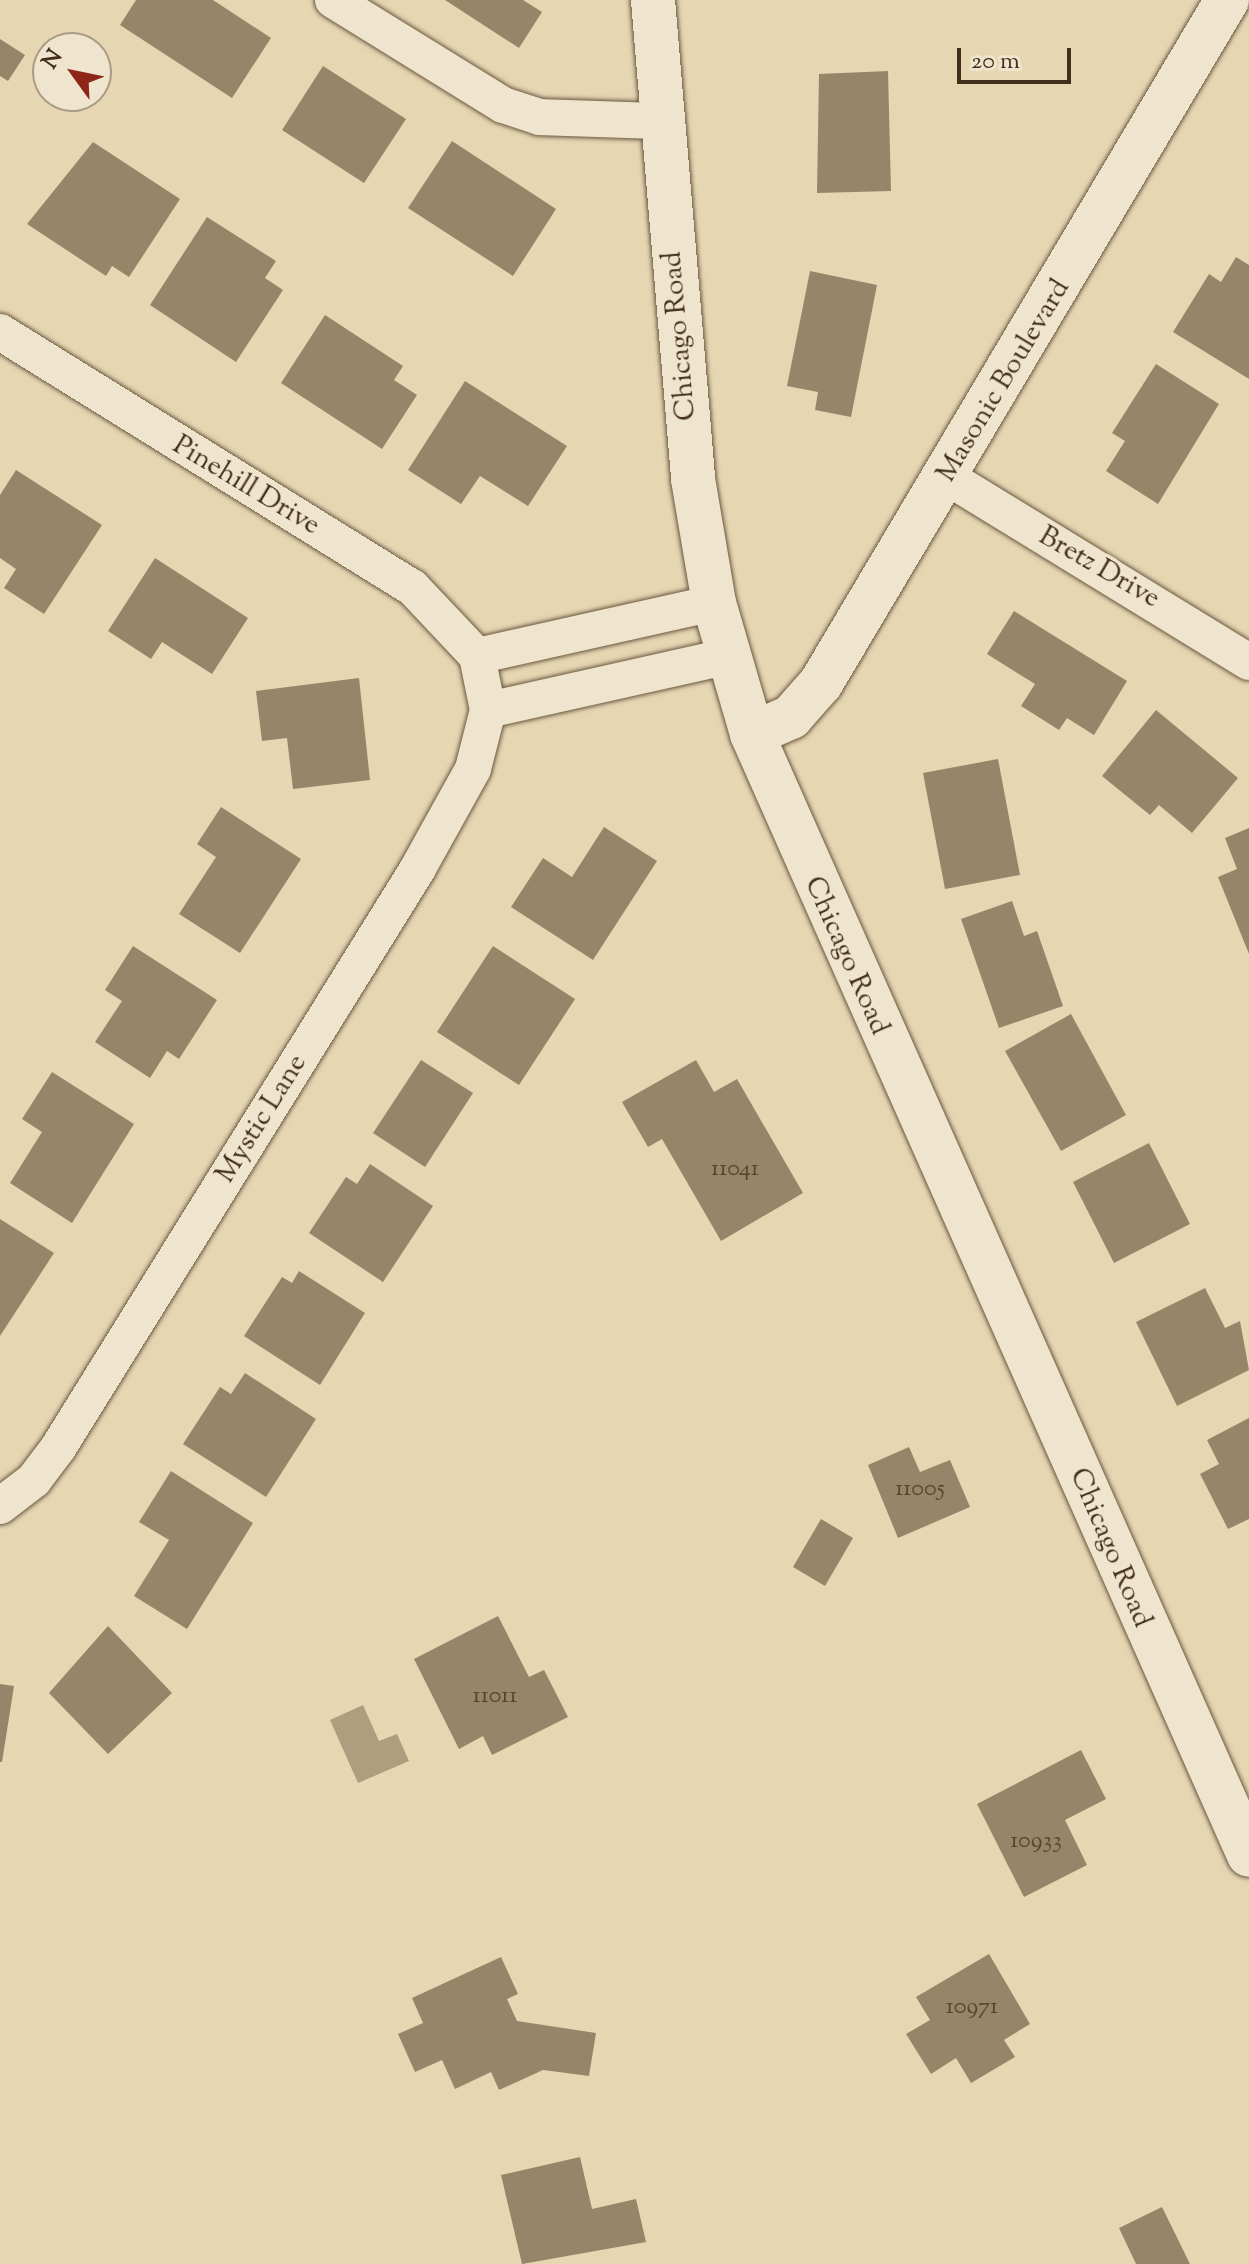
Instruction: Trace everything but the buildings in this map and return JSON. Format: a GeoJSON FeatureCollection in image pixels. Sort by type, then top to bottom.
{"type":"FeatureCollection","features":[{"type":"Feature","properties":{"kind":"street"},"geometry":{"type":"LineString","coordinates":[[333,0],[503,105],[540,117],[662,121]]}},
{"type":"Feature","properties":{"kind":"street","name":"Chicago Road"},"geometry":{"type":"LineString","coordinates":[[653,0],[693,479],[714,603],[752,734],[1249,1855]]}},
{"type":"Feature","properties":{"kind":"street","name":"Masonic Boulevard"},"geometry":{"type":"LineString","coordinates":[[752,734],[791,717],[821,683],[947,477],[1227,0]]}},
{"type":"Feature","properties":{"kind":"street","name":"Pinehill Drive"},"geometry":{"type":"LineString","coordinates":[[0,332],[412,587],[477,656]]}},
{"type":"Feature","properties":{"kind":"street","name":"Bretz Drive"},"geometry":{"type":"LineString","coordinates":[[947,477],[1249,662]]}},
{"type":"Feature","properties":{"kind":"street"},"geometry":{"type":"LineString","coordinates":[[714,603],[477,656],[488,710],[729,656]]}},
{"type":"Feature","properties":{"kind":"street","name":"Mystic Lane"},"geometry":{"type":"LineString","coordinates":[[0,1506],[34,1480],[58,1448],[417,870],[467,781],[488,710]]}},
{"type":"Feature","properties":{"kind":"shaded area"},"geometry":{"type":"Polygon","coordinates":[[[363,1705],[379,1741],[397,1734],[409,1761],[358,1783],[330,1720],[363,1705]]]}}]}
